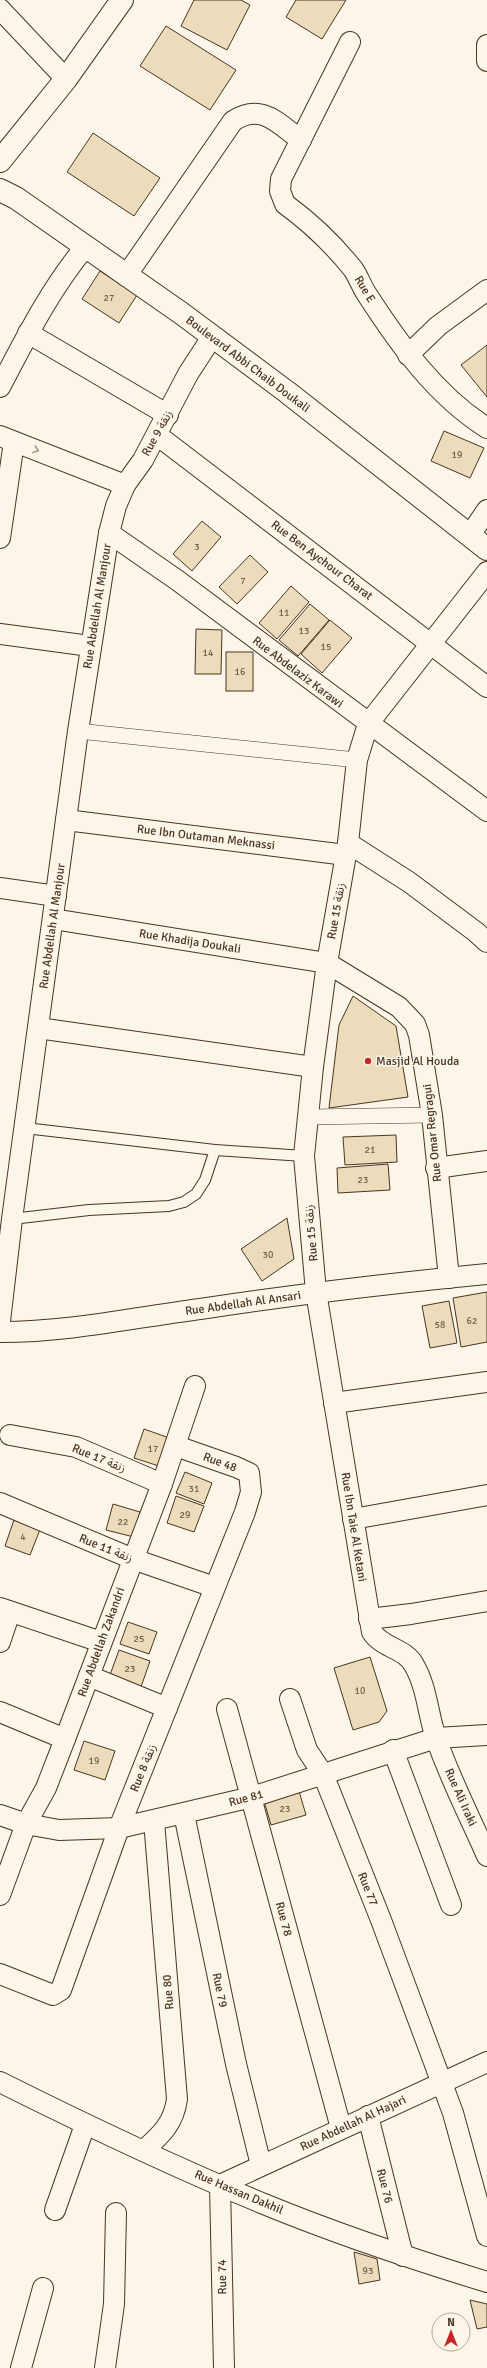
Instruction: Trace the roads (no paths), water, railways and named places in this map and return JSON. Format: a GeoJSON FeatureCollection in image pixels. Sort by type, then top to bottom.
{"type":"FeatureCollection","features":[{"type":"Feature","properties":{"kind":"street"},"geometry":{"type":"LineString","coordinates":[[0,161],[66,79],[122,0]]}},
{"type":"Feature","properties":{"kind":"street"},"geometry":{"type":"LineString","coordinates":[[0,9],[7,27],[66,79]]}},
{"type":"Feature","properties":{"kind":"street","name":"Rue E"},"geometry":{"type":"LineString","coordinates":[[350,42],[281,179],[282,199],[285,204],[326,238],[354,271],[366,292],[408,355],[456,405],[487,428]]}},
{"type":"Feature","properties":{"kind":"street"},"geometry":{"type":"LineString","coordinates":[[487,45],[487,61]]}},
{"type":"Feature","properties":{"kind":"street"},"geometry":{"type":"LineString","coordinates":[[126,276],[233,121],[251,113],[269,116],[301,140]]}},
{"type":"Feature","properties":{"kind":"street","name":"Boulevard Abbi Chaib Doukali"},"geometry":{"type":"LineString","coordinates":[[0,190],[16,198],[86,246],[287,392],[487,549]]}},
{"type":"Feature","properties":{"kind":"street"},"geometry":{"type":"LineString","coordinates":[[0,387],[28,333],[59,281],[86,246]]}},
{"type":"Feature","properties":{"kind":"street"},"geometry":{"type":"LineString","coordinates":[[408,355],[438,326],[487,290]]}},
{"type":"Feature","properties":{"kind":"street"},"geometry":{"type":"LineString","coordinates":[[28,333],[168,415]]}},
{"type":"Feature","properties":{"kind":"street","name":"Rue 9 زنقة"},"geometry":{"type":"LineString","coordinates":[[109,533],[116,506],[125,485],[157,435],[188,374],[212,337]]}},
{"type":"Feature","properties":{"kind":"street","name":"Rue Ben Aychour Charat"},"geometry":{"type":"LineString","coordinates":[[157,435],[432,642],[487,687]]}},
{"type":"Feature","properties":{"kind":"street"},"geometry":{"type":"LineString","coordinates":[[0,538],[7,439],[125,485]]}},
{"type":"Feature","properties":{"kind":"street"},"geometry":{"type":"LineString","coordinates":[[470,535],[487,510]]}},
{"type":"Feature","properties":{"kind":"street","name":"Rue Abdellah Al Manjour"},"geometry":{"type":"LineString","coordinates":[[0,1321],[12,1219],[78,731],[90,646],[109,533]]}},
{"type":"Feature","properties":{"kind":"street","name":"Rue Abdelaziz Karawi"},"geometry":{"type":"LineString","coordinates":[[109,533],[177,580],[368,724],[431,767],[487,811]]}},
{"type":"Feature","properties":{"kind":"street","name":"Rue 15 زنقة"},"geometry":{"type":"LineString","coordinates":[[316,1292],[304,1156],[313,1067],[327,963],[347,849],[357,760],[368,724],[487,572]]}},
{"type":"Feature","properties":{"kind":"street"},"geometry":{"type":"LineString","coordinates":[[0,634],[90,646]]}},
{"type":"Feature","properties":{"kind":"street"},"geometry":{"type":"LineString","coordinates":[[78,731],[357,760]]}},
{"type":"Feature","properties":{"kind":"street","name":"Rue Ibn Outaman Meknassi"},"geometry":{"type":"LineString","coordinates":[[66,820],[347,849]]}},
{"type":"Feature","properties":{"kind":"street"},"geometry":{"type":"LineString","coordinates":[[347,849],[409,882],[476,932],[487,942]]}},
{"type":"Feature","properties":{"kind":"street"},"geometry":{"type":"LineString","coordinates":[[0,888],[56,896]]}},
{"type":"Feature","properties":{"kind":"street","name":"Rue Khadija Doukali"},"geometry":{"type":"LineString","coordinates":[[53,919],[327,963]]}},
{"type":"Feature","properties":{"kind":"street","name":"Rue Omar Regragui"},"geometry":{"type":"LineString","coordinates":[[327,963],[399,1007],[415,1024],[419,1035],[432,1115],[436,1168],[449,1278]]}},
{"type":"Feature","properties":{"kind":"street"},"geometry":{"type":"LineString","coordinates":[[38,1028],[313,1067]]}},
{"type":"Feature","properties":{"kind":"street"},"geometry":{"type":"LineString","coordinates":[[308,1117],[432,1115]]}},
{"type":"Feature","properties":{"kind":"street"},"geometry":{"type":"LineString","coordinates":[[436,1168],[487,1161]]}},
{"type":"Feature","properties":{"kind":"street","name":"Rue Abdellah Al Ansari"},"geometry":{"type":"LineString","coordinates":[[0,1332],[29,1332],[110,1324],[316,1292],[487,1274]]}},
{"type":"Feature","properties":{"kind":"street","name":"Rue Ibn Taie Al Ketani"},"geometry":{"type":"LineString","coordinates":[[316,1292],[369,1618],[375,1637],[402,1651],[414,1664],[421,1681],[436,1738]]}},
{"type":"Feature","properties":{"kind":"street"},"geometry":{"type":"LineString","coordinates":[[334,1403],[438,1387],[487,1382]]}},
{"type":"Feature","properties":{"kind":"street","name":"Rue Abdellah Zakandri"},"geometry":{"type":"LineString","coordinates":[[0,1894],[26,1824],[46,1788],[65,1739],[176,1446],[195,1386]]}},
{"type":"Feature","properties":{"kind":"street","name":"Rue 17 زنقة"},"geometry":{"type":"LineString","coordinates":[[10,1435],[76,1447],[162,1484]]}},
{"type":"Feature","properties":{"kind":"street","name":"Rue 48"},"geometry":{"type":"LineString","coordinates":[[176,1446],[249,1473],[251,1492],[244,1512]]}},
{"type":"Feature","properties":{"kind":"street"},"geometry":{"type":"LineString","coordinates":[[353,1519],[487,1495]]}},
{"type":"Feature","properties":{"kind":"street","name":"Rue 11 زنقة"},"geometry":{"type":"LineString","coordinates":[[0,1503],[133,1559],[214,1587]]}},
{"type":"Feature","properties":{"kind":"street","name":"Rue 8 زنقة"},"geometry":{"type":"LineString","coordinates":[[0,1974],[53,1995],[61,1990],[119,1828],[244,1512]]}},
{"type":"Feature","properties":{"kind":"street"},"geometry":{"type":"LineString","coordinates":[[369,1618],[412,1614],[487,1601]]}},
{"type":"Feature","properties":{"kind":"street"},"geometry":{"type":"LineString","coordinates":[[0,1642],[5,1610],[101,1642]]}},
{"type":"Feature","properties":{"kind":"street"},"geometry":{"type":"LineString","coordinates":[[89,1676],[167,1708]]}},
{"type":"Feature","properties":{"kind":"street","name":"Rue 77"},"geometry":{"type":"LineString","coordinates":[[290,1699],[307,1750],[323,1774],[381,1920],[441,2082],[462,2143],[487,2236]]}},
{"type":"Feature","properties":{"kind":"street","name":"Rue 78"},"geometry":{"type":"LineString","coordinates":[[227,1709],[341,2128]]}},
{"type":"Feature","properties":{"kind":"street"},"geometry":{"type":"LineString","coordinates":[[0,1712],[65,1739]]}},
{"type":"Feature","properties":{"kind":"street","name":"Rue 81"},"geometry":{"type":"LineString","coordinates":[[0,1815],[26,1824],[59,1830],[119,1828],[252,1797],[393,1750],[436,1738],[487,1735]]}},
{"type":"Feature","properties":{"kind":"street","name":"Rue Ali Iraki"},"geometry":{"type":"LineString","coordinates":[[436,1738],[487,1856]]}},
{"type":"Feature","properties":{"kind":"street"},"geometry":{"type":"LineString","coordinates":[[393,1750],[451,1905]]}},
{"type":"Feature","properties":{"kind":"street","name":"Rue 79"},"geometry":{"type":"LineString","coordinates":[[184,1814],[236,2064],[262,2165]]}},
{"type":"Feature","properties":{"kind":"street","name":"Rue 80"},"geometry":{"type":"LineString","coordinates":[[144,2150],[167,2128],[176,2110],[177,2099],[154,1821]]}},
{"type":"Feature","properties":{"kind":"street","name":"Rue Abdellah Al Hajari"},"geometry":{"type":"LineString","coordinates":[[220,2185],[487,2062]]}},
{"type":"Feature","properties":{"kind":"street","name":"Rue Hassan Dakhil"},"geometry":{"type":"LineString","coordinates":[[0,2082],[85,2125],[272,2207],[403,2256],[487,2282]]}},
{"type":"Feature","properties":{"kind":"street","name":"Rue 76"},"geometry":{"type":"LineString","coordinates":[[368,2116],[403,2256]]}},
{"type":"Feature","properties":{"kind":"street"},"geometry":{"type":"LineString","coordinates":[[55,2210],[85,2125]]}},
{"type":"Feature","properties":{"kind":"street","name":"Rue 74"},"geometry":{"type":"LineString","coordinates":[[220,2185],[224,2368]]}},
{"type":"Feature","properties":{"kind":"street"},"geometry":{"type":"LineString","coordinates":[[106,2368],[115,2278],[116,2213]]}},
{"type":"Feature","properties":{"kind":"street"},"geometry":{"type":"LineString","coordinates":[[21,2368],[43,2288]]}},
{"type":"Feature","properties":{"kind":"lane"},"geometry":{"type":"LineString","coordinates":[[25,1128],[215,1150],[304,1156]]}},
{"type":"Feature","properties":{"kind":"lane"},"geometry":{"type":"LineString","coordinates":[[12,1219],[89,1210],[169,1206],[184,1202],[196,1194],[205,1180],[215,1150]]}},
{"type":"Feature","properties":{"kind":"place","name":"Masjid Al Houda"},"geometry":{"type":"Point","coordinates":[368,1061]}}]}
